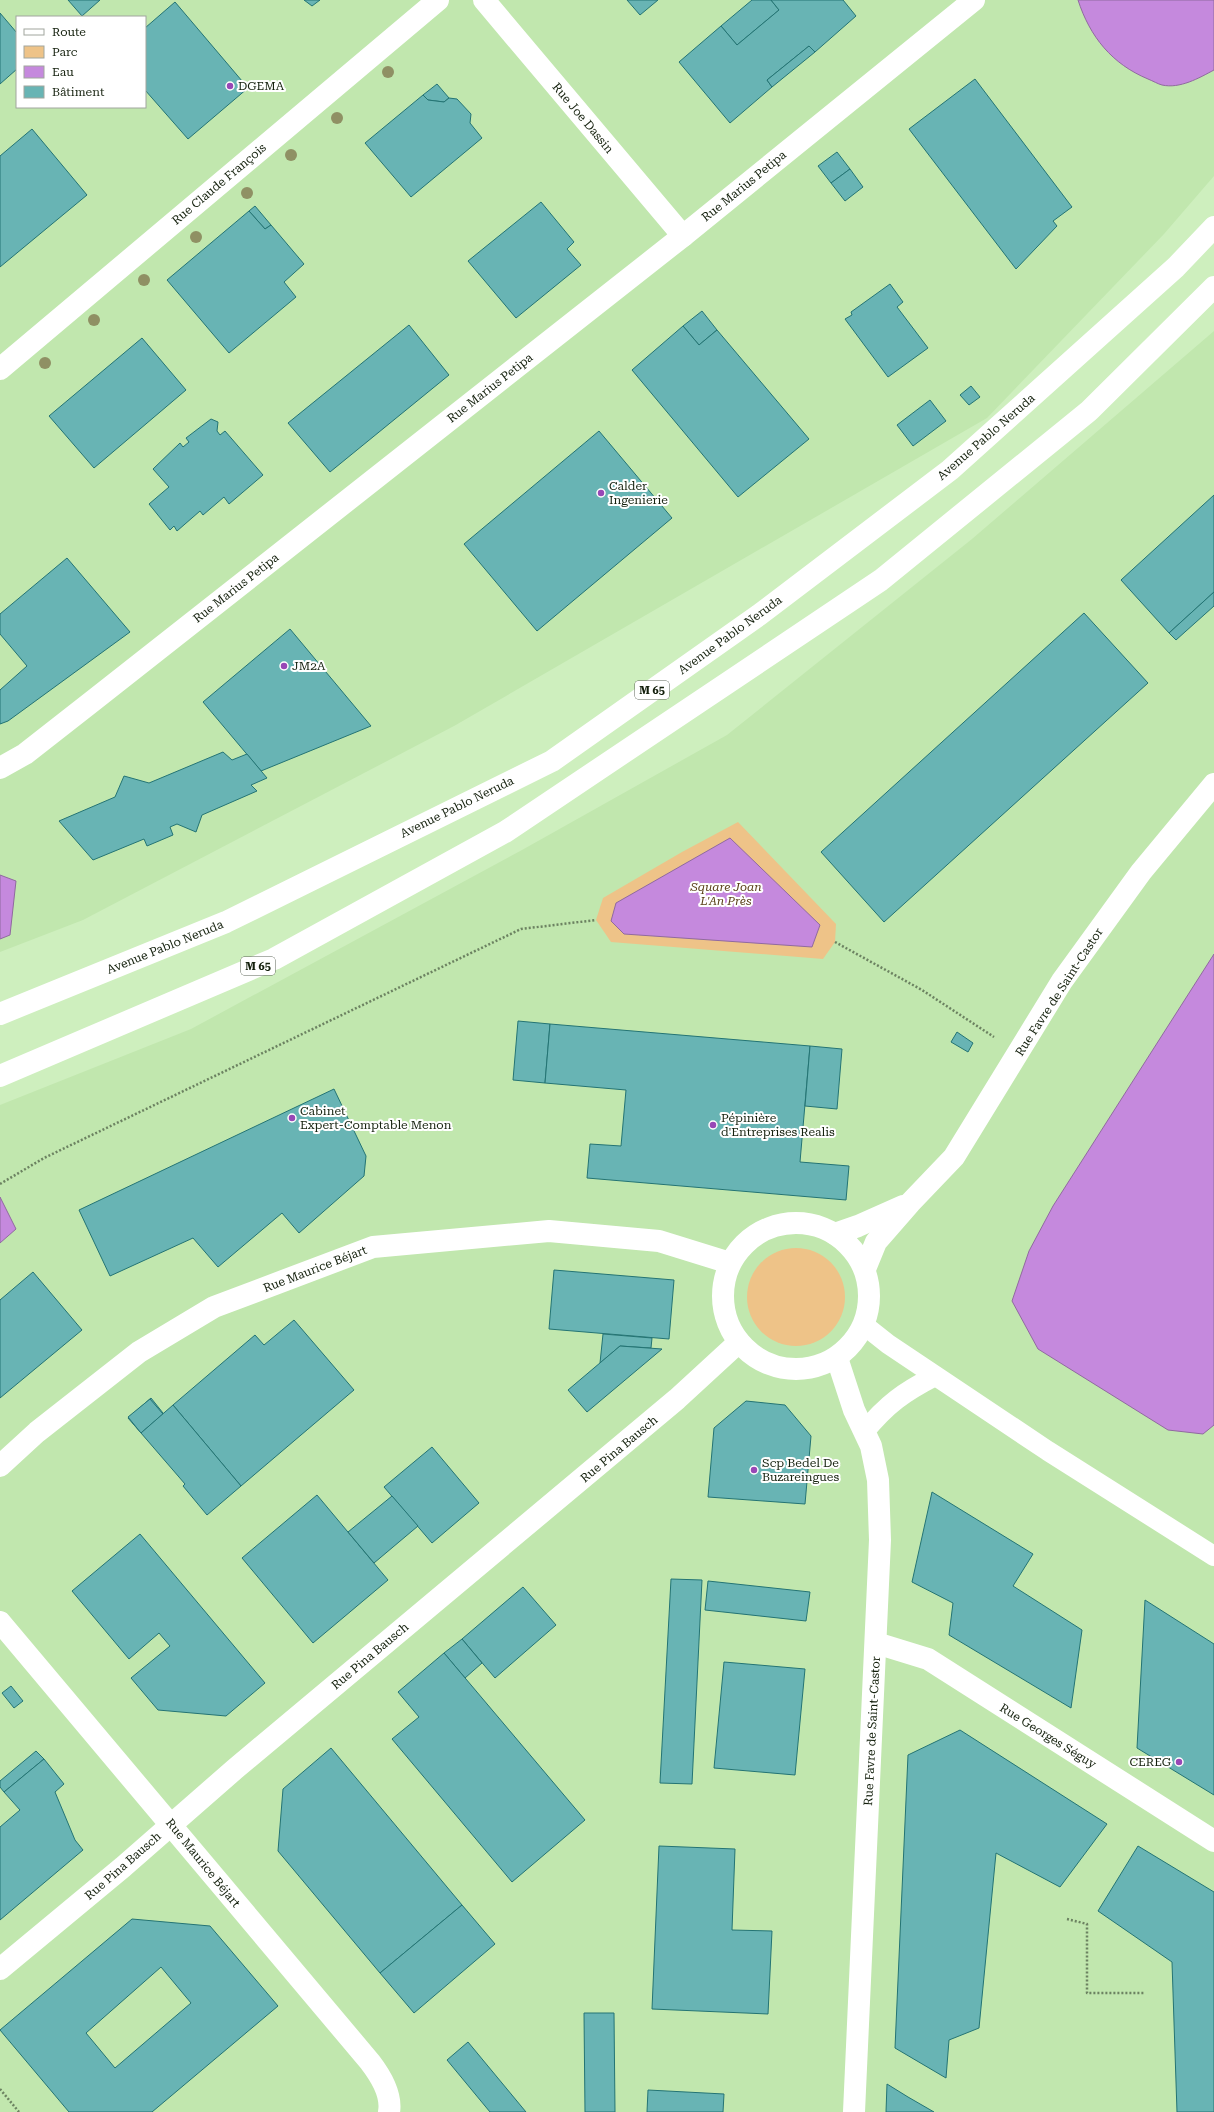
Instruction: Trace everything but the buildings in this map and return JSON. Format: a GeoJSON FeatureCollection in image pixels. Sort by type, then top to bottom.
{"type":"FeatureCollection","features":[{"type":"Feature","properties":{"kind":"street","name":"Rue Claude François"},"geometry":{"type":"LineString","coordinates":[[0,369],[438,0]]}},
{"type":"Feature","properties":{"kind":"street","name":"Rue Joe Dassin"},"geometry":{"type":"LineString","coordinates":[[484,0],[682,236]]}},
{"type":"Feature","properties":{"kind":"street","name":"Rue Marius Petipa"},"geometry":{"type":"LineString","coordinates":[[0,768],[7,766],[30,750],[682,236],[974,0]]}},
{"type":"Feature","properties":{"kind":"street","name":"Avenue Pablo Neruda"},"geometry":{"type":"LineString","coordinates":[[0,1014],[226,922],[552,761],[759,615],[950,470],[1176,267],[1214,227]]}},
{"type":"Feature","properties":{"kind":"street","name":"M 65"},"geometry":{"type":"LineString","coordinates":[[0,1076],[274,959],[506,832],[881,580],[1089,411],[1214,287]]}},
{"type":"Feature","properties":{"kind":"street","name":"Rue Favre de Saint-Castor"},"geometry":{"type":"LineString","coordinates":[[865,1269],[876,1242],[910,1203],[954,1157],[1062,981],[1141,872],[1214,784]]}},
{"type":"Feature","properties":{"kind":"street","name":"Rue Favre de Saint-Castor"},"geometry":{"type":"LineString","coordinates":[[835,1234],[858,1226],[910,1203]]}},
{"type":"Feature","properties":{"kind":"street"},"geometry":{"type":"LineString","coordinates":[[803,1222],[820,1226],[835,1234],[846,1242],[865,1269],[869,1287],[869,1306],[864,1325],[853,1343],[837,1358],[817,1367],[796,1370],[774,1366],[755,1356],[739,1342],[728,1324],[723,1304],[724,1283],[730,1263],[742,1246],[755,1235],[770,1227],[786,1223],[803,1222]]}},
{"type":"Feature","properties":{"kind":"street","name":"Rue Maurice Béjart"},"geometry":{"type":"LineString","coordinates":[[0,1466],[37,1432],[139,1352],[214,1307],[373,1247],[549,1231],[659,1241],[730,1263]]}},
{"type":"Feature","properties":{"kind":"street","name":"Rue Pina Bausch"},"geometry":{"type":"LineString","coordinates":[[0,1969],[235,1769],[677,1399],[739,1342]]}},
{"type":"Feature","properties":{"kind":"street","name":"Rue Favre de Saint-Castor"},"geometry":{"type":"LineString","coordinates":[[837,1358],[854,1410],[870,1446],[878,1480],[880,1540],[854,2112]]}},
{"type":"Feature","properties":{"kind":"street","name":"Rue Maurice Béjart"},"geometry":{"type":"LineString","coordinates":[[0,1622],[171,1824],[225,1892],[370,2062],[382,2078],[390,2106],[389,2112]]}},
{"type":"Feature","properties":{"kind":"street","name":"Rue Georges Séguy"},"geometry":{"type":"LineString","coordinates":[[876,1643],[928,1659],[1214,1841]]}},
{"type":"Feature","properties":{"kind":"lane"},"geometry":{"type":"LineString","coordinates":[[864,1325],[888,1344],[1048,1451],[1214,1556]]}},
{"type":"Feature","properties":{"kind":"lane"},"geometry":{"type":"LineString","coordinates":[[864,1432],[884,1408],[913,1387],[935,1376]]}},
{"type":"Feature","properties":{"kind":"path"},"geometry":{"type":"LineString","coordinates":[[0,1184],[44,1158],[522,929],[596,920]]}},
{"type":"Feature","properties":{"kind":"path"},"geometry":{"type":"LineString","coordinates":[[835,942],[922,990],[1018,1053]]}},
{"type":"Feature","properties":{"kind":"path"},"geometry":{"type":"LineString","coordinates":[[1067,1919],[1087,1924],[1087,1993],[1145,1993]]}},
{"type":"Feature","properties":{"kind":"path"},"geometry":{"type":"LineString","coordinates":[[0,2089],[19,2112]]}},
{"type":"Feature","properties":{"kind":"shaded area"},"geometry":{"type":"Polygon","coordinates":[[[0,0],[1214,0],[1214,176],[1164,234],[987,418],[454,726],[83,920],[0,952],[0,0]]]}},
{"type":"Feature","properties":{"kind":"shaded area"},"geometry":{"type":"Polygon","coordinates":[[[1214,331],[1214,2112],[0,2112],[0,1105],[191,1029],[522,850],[727,735],[972,539],[1214,331]]]}},
{"type":"Feature","properties":{"kind":"green space","name":"Square Joan L'An Près"},"geometry":{"type":"Polygon","coordinates":[[[738,822],[836,924],[835,942],[823,959],[611,942],[596,920],[603,898],[682,852],[738,822]]]}},
{"type":"Feature","properties":{"kind":"green space"},"geometry":{"type":"Polygon","coordinates":[[[796,1248],[815,1252],[830,1263],[841,1278],[845,1297],[841,1316],[830,1331],[815,1342],[796,1346],[777,1342],[762,1331],[751,1316],[747,1297],[751,1278],[762,1263],[777,1252],[796,1248]]]}},
{"type":"Feature","properties":{"kind":"water"},"geometry":{"type":"Polygon","coordinates":[[[1078,0],[1214,0],[1214,70],[1189,82],[1169,86],[1159,84],[1135,73],[1124,66],[1104,48],[1089,26],[1078,0]]]}},
{"type":"Feature","properties":{"kind":"water","name":"Square Joan L'An Près"},"geometry":{"type":"Polygon","coordinates":[[[730,838],[820,925],[812,947],[624,934],[611,921],[616,903],[730,838]]]}},
{"type":"Feature","properties":{"kind":"water"},"geometry":{"type":"Polygon","coordinates":[[[0,875],[16,881],[10,935],[0,939],[0,875]]]}},
{"type":"Feature","properties":{"kind":"water"},"geometry":{"type":"Polygon","coordinates":[[[1214,954],[1214,1425],[1203,1434],[1168,1430],[1038,1349],[1012,1301],[1029,1251],[1053,1206],[1214,954]]]}},
{"type":"Feature","properties":{"kind":"water"},"geometry":{"type":"Polygon","coordinates":[[[0,1197],[16,1229],[0,1243],[0,1197]]]}},
{"type":"Feature","properties":{"kind":"place","name":"DGEMA"},"geometry":{"type":"Point","coordinates":[230,86]}},
{"type":"Feature","properties":{"kind":"place","name":"Calder Ingenierie"},"geometry":{"type":"Point","coordinates":[601,493]}},
{"type":"Feature","properties":{"kind":"place","name":"JM2A"},"geometry":{"type":"Point","coordinates":[284,666]}},
{"type":"Feature","properties":{"kind":"place","name":"Cabinet Expert-Comptable Menon"},"geometry":{"type":"Point","coordinates":[292,1118]}},
{"type":"Feature","properties":{"kind":"place","name":"Pépinière d'Entreprises Realis"},"geometry":{"type":"Point","coordinates":[713,1125]}},
{"type":"Feature","properties":{"kind":"place","name":"Scp Bedel De Buzareingues"},"geometry":{"type":"Point","coordinates":[754,1470]}},
{"type":"Feature","properties":{"kind":"place","name":"CEREG"},"geometry":{"type":"Point","coordinates":[1179,1762]}}]}
